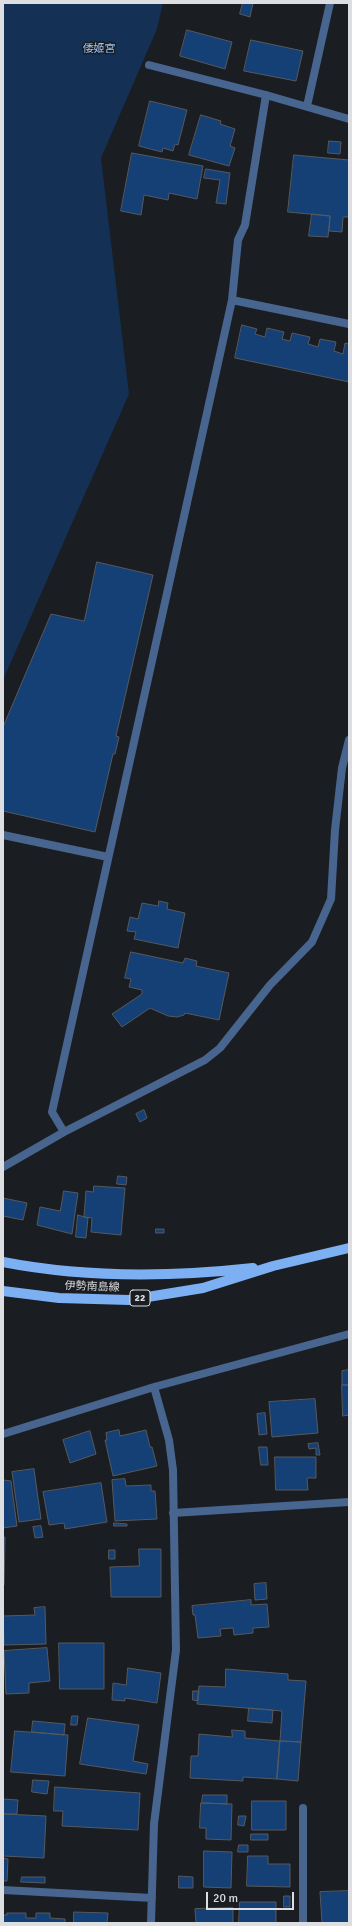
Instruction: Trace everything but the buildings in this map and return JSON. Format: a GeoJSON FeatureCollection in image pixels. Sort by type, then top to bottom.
{"type":"FeatureCollection","features":[{"type":"Feature","properties":{"kind":"main road","name":"伊勢南島線"},"geometry":{"type":"LineString","coordinates":[[3,1291],[59,1298],[129,1300],[203,1288],[273,1266],[349,1248]]}},
{"type":"Feature","properties":{"kind":"main road","name":"伊勢南島線"},"geometry":{"type":"LineString","coordinates":[[3,1262],[60,1269],[127,1274],[200,1273],[273,1266]]}},
{"type":"Feature","properties":{"kind":"street"},"geometry":{"type":"LineString","coordinates":[[307,106],[330,3]]}},
{"type":"Feature","properties":{"kind":"street"},"geometry":{"type":"LineString","coordinates":[[149,65],[307,106],[349,119]]}},
{"type":"Feature","properties":{"kind":"street"},"geometry":{"type":"LineString","coordinates":[[64,1132],[52,1112],[232,300],[238,240],[244,225],[266,95]]}},
{"type":"Feature","properties":{"kind":"street"},"geometry":{"type":"LineString","coordinates":[[232,300],[349,324]]}},
{"type":"Feature","properties":{"kind":"street"},"geometry":{"type":"LineString","coordinates":[[3,1167],[64,1132],[205,1060],[220,1048],[270,985],[312,942],[331,899],[335,830],[342,768],[349,740]]}},
{"type":"Feature","properties":{"kind":"street"},"geometry":{"type":"LineString","coordinates":[[3,835],[108,857]]}},
{"type":"Feature","properties":{"kind":"street"},"geometry":{"type":"LineString","coordinates":[[3,1434],[154,1387],[349,1334]]}},
{"type":"Feature","properties":{"kind":"street"},"geometry":{"type":"LineString","coordinates":[[151,1923],[154,1824],[176,1650],[173,1470],[169,1440],[154,1387]]}},
{"type":"Feature","properties":{"kind":"street"},"geometry":{"type":"LineString","coordinates":[[173,1513],[349,1502]]}},
{"type":"Feature","properties":{"kind":"street"},"geometry":{"type":"LineString","coordinates":[[303,1808],[303,1923]]}},
{"type":"Feature","properties":{"kind":"street"},"geometry":{"type":"LineString","coordinates":[[3,1890],[152,1898]]}},
{"type":"Feature","properties":{"kind":"green space","name":"倭姬宮"},"geometry":{"type":"Polygon","coordinates":[[[3,3],[163,3],[157,29],[101,158],[129,394],[3,680],[3,3]]]}}]}
